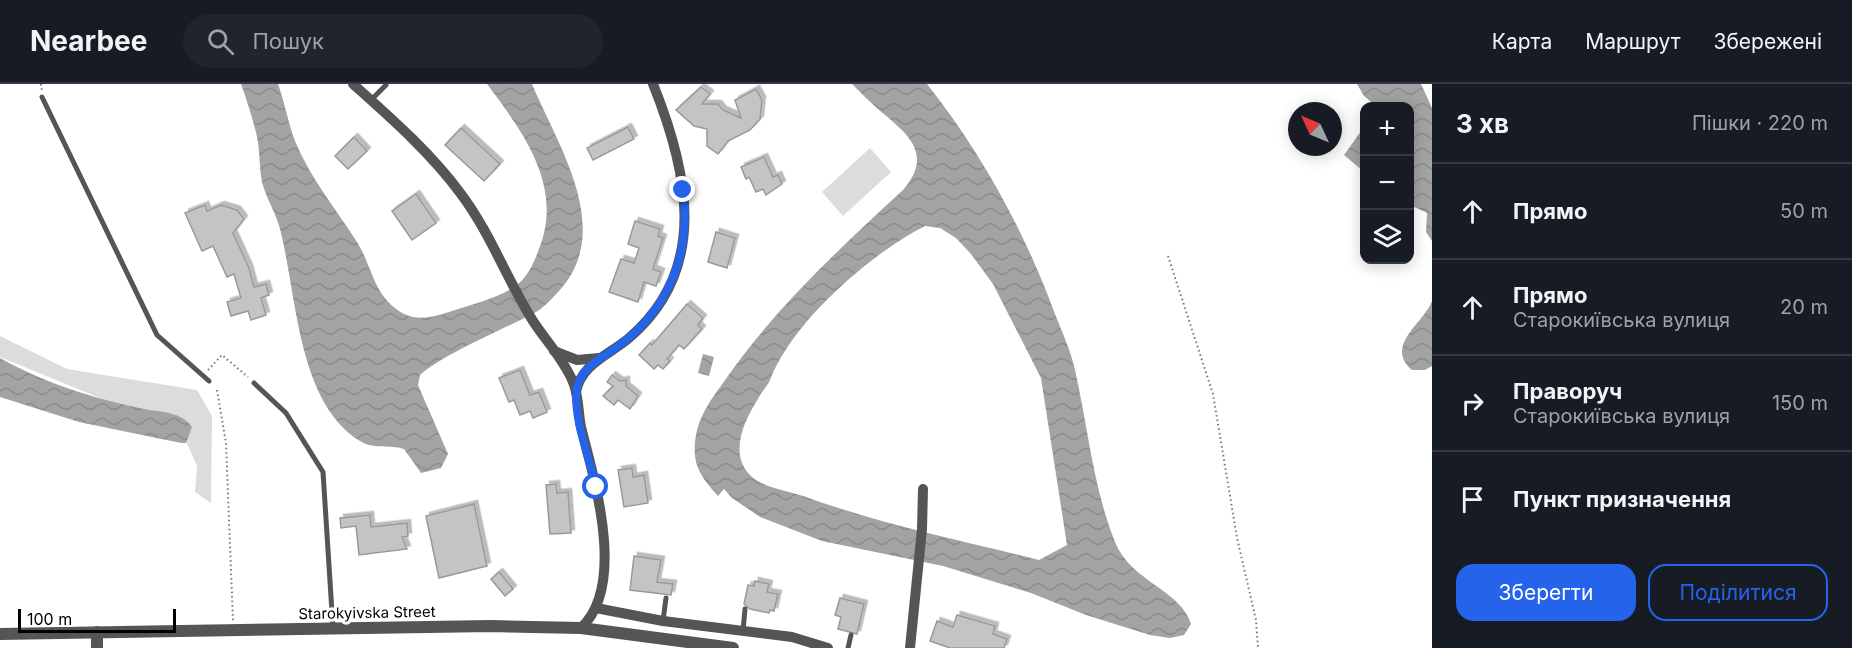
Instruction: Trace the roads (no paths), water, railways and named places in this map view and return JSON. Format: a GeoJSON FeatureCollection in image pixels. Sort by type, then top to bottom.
{"type":"FeatureCollection","features":[{"type":"Feature","properties":{"kind":"street"},"geometry":{"type":"LineString","coordinates":[[353,84],[422,149],[461,194],[534,322],[573,382],[603,523],[602,589],[592,617],[581,628]]}},
{"type":"Feature","properties":{"kind":"street"},"geometry":{"type":"LineString","coordinates":[[578,414],[576,396],[579,383],[587,369],[633,334],[654,309],[672,279],[684,246],[686,218],[683,190],[664,116],[652,84]]}},
{"type":"Feature","properties":{"kind":"street"},"geometry":{"type":"LineString","coordinates":[[554,351],[577,360],[601,357]]}},
{"type":"Feature","properties":{"kind":"street"},"geometry":{"type":"LineString","coordinates":[[910,648],[918,581],[923,489]]}},
{"type":"Feature","properties":{"kind":"street"},"geometry":{"type":"LineString","coordinates":[[596,608],[663,621],[792,637],[828,648]]}},
{"type":"Feature","properties":{"kind":"street","name":"Starokyivska Street"},"geometry":{"type":"LineString","coordinates":[[0,634],[333,628],[581,628],[652,635],[733,648]]}},
{"type":"Feature","properties":{"kind":"street"},"geometry":{"type":"LineString","coordinates":[[97,632],[97,648]]}},
{"type":"Feature","properties":{"kind":"lane"},"geometry":{"type":"LineString","coordinates":[[371,100],[386,85]]}},
{"type":"Feature","properties":{"kind":"lane"},"geometry":{"type":"LineString","coordinates":[[42,97],[157,335],[209,381]]}},
{"type":"Feature","properties":{"kind":"lane"},"geometry":{"type":"LineString","coordinates":[[254,383],[286,413],[323,472],[333,628]]}},
{"type":"Feature","properties":{"kind":"lane"},"geometry":{"type":"LineString","coordinates":[[663,621],[666,598]]}},
{"type":"Feature","properties":{"kind":"lane"},"geometry":{"type":"LineString","coordinates":[[743,631],[745,609]]}},
{"type":"Feature","properties":{"kind":"lane"},"geometry":{"type":"LineString","coordinates":[[848,648],[851,635]]}},
{"type":"Feature","properties":{"kind":"water"},"geometry":{"type":"Polygon","coordinates":[[[241,84],[278,84],[301,155],[362,250],[382,294],[402,313],[424,318],[447,313],[504,293],[522,280],[533,263],[545,226],[546,203],[543,182],[526,141],[487,84],[532,84],[567,161],[576,188],[582,215],[582,242],[575,267],[559,291],[542,308],[445,358],[420,375],[418,385],[448,454],[441,468],[421,473],[404,449],[365,444],[339,423],[323,401],[311,374],[303,345],[280,229],[262,182],[257,137],[241,84]]]}},
{"type":"Feature","properties":{"kind":"water"},"geometry":{"type":"Polygon","coordinates":[[[852,84],[927,84],[966,137],[983,165],[1016,223],[1069,349],[1080,391],[1101,500],[1115,542],[1122,556],[1132,567],[1177,602],[1185,612],[1191,624],[1184,635],[1170,638],[1150,635],[1086,615],[1031,593],[943,566],[822,541],[760,517],[732,498],[724,489],[718,496],[702,476],[695,454],[698,428],[703,414],[742,356],[807,282],[903,190],[912,177],[917,155],[908,136],[852,84]],[[925,226],[903,238],[858,272],[814,313],[781,358],[769,383],[750,413],[741,438],[742,463],[754,478],[773,488],[891,523],[1039,560],[1067,545],[1041,378],[993,284],[956,238],[940,228],[925,226]]]}},
{"type":"Feature","properties":{"kind":"water"},"geometry":{"type":"Polygon","coordinates":[[[1357,84],[1421,84],[1432,108],[1432,241],[1426,232],[1427,213],[1414,207],[1414,102],[1371,102],[1364,96],[1357,84]]]}},
{"type":"Feature","properties":{"kind":"water"},"geometry":{"type":"Polygon","coordinates":[[[1360,133],[1360,169],[1344,155],[1360,133]]]}},
{"type":"Feature","properties":{"kind":"water"},"geometry":{"type":"Polygon","coordinates":[[[1432,301],[1432,366],[1425,370],[1412,370],[1404,361],[1402,352],[1404,343],[1432,301]]]}},
{"type":"Feature","properties":{"kind":"water"},"geometry":{"type":"Polygon","coordinates":[[[703,354],[714,357],[709,376],[698,373],[703,354]]]}},
{"type":"Feature","properties":{"kind":"water"},"geometry":{"type":"Polygon","coordinates":[[[0,358],[36,376],[73,390],[178,416],[192,427],[186,443],[79,422],[0,397],[0,358]]]}}]}
